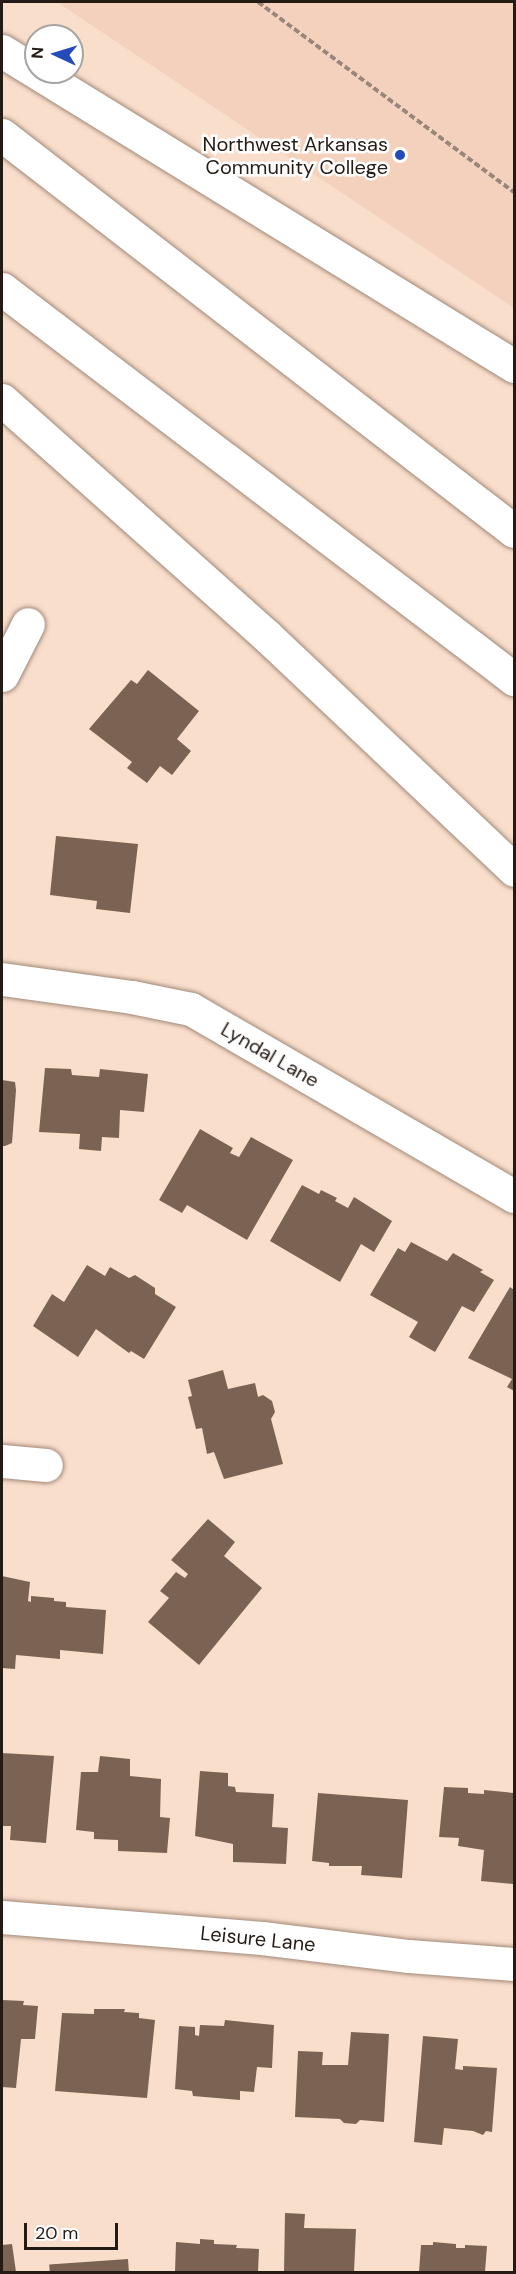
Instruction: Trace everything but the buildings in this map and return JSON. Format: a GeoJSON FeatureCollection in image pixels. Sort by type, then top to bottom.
{"type":"FeatureCollection","features":[{"type":"Feature","properties":{"kind":"main road"},"geometry":{"type":"LineString","coordinates":[[2,51],[514,366]]}},
{"type":"Feature","properties":{"kind":"main road"},"geometry":{"type":"LineString","coordinates":[[2,135],[514,531]]}},
{"type":"Feature","properties":{"kind":"main road"},"geometry":{"type":"LineString","coordinates":[[2,290],[514,679]]}},
{"type":"Feature","properties":{"kind":"main road"},"geometry":{"type":"LineString","coordinates":[[2,400],[268,637],[514,870]]}},
{"type":"Feature","properties":{"kind":"main road"},"geometry":{"type":"LineString","coordinates":[[2,675],[28,624]]}},
{"type":"Feature","properties":{"kind":"main road","name":"Lyndal Lane"},"geometry":{"type":"LineString","coordinates":[[2,978],[132,996],[191,1009],[514,1196]]}},
{"type":"Feature","properties":{"kind":"main road"},"geometry":{"type":"LineString","coordinates":[[2,1461],[46,1465]]}},
{"type":"Feature","properties":{"kind":"main road","name":"Leisure Lane"},"geometry":{"type":"LineString","coordinates":[[2,1917],[252,1937],[409,1956],[514,1964]]}},
{"type":"Feature","properties":{"kind":"path"},"geometry":{"type":"LineString","coordinates":[[258,2],[514,192]]}},
{"type":"Feature","properties":{"kind":"shaded area","name":"Northwest Arkansas Community College"},"geometry":{"type":"Polygon","coordinates":[[[57,2],[514,2],[514,308],[57,2]]]}},
{"type":"Feature","properties":{"kind":"place","name":"Northwest Arkansas Community College"},"geometry":{"type":"Point","coordinates":[400,155]}}]}
